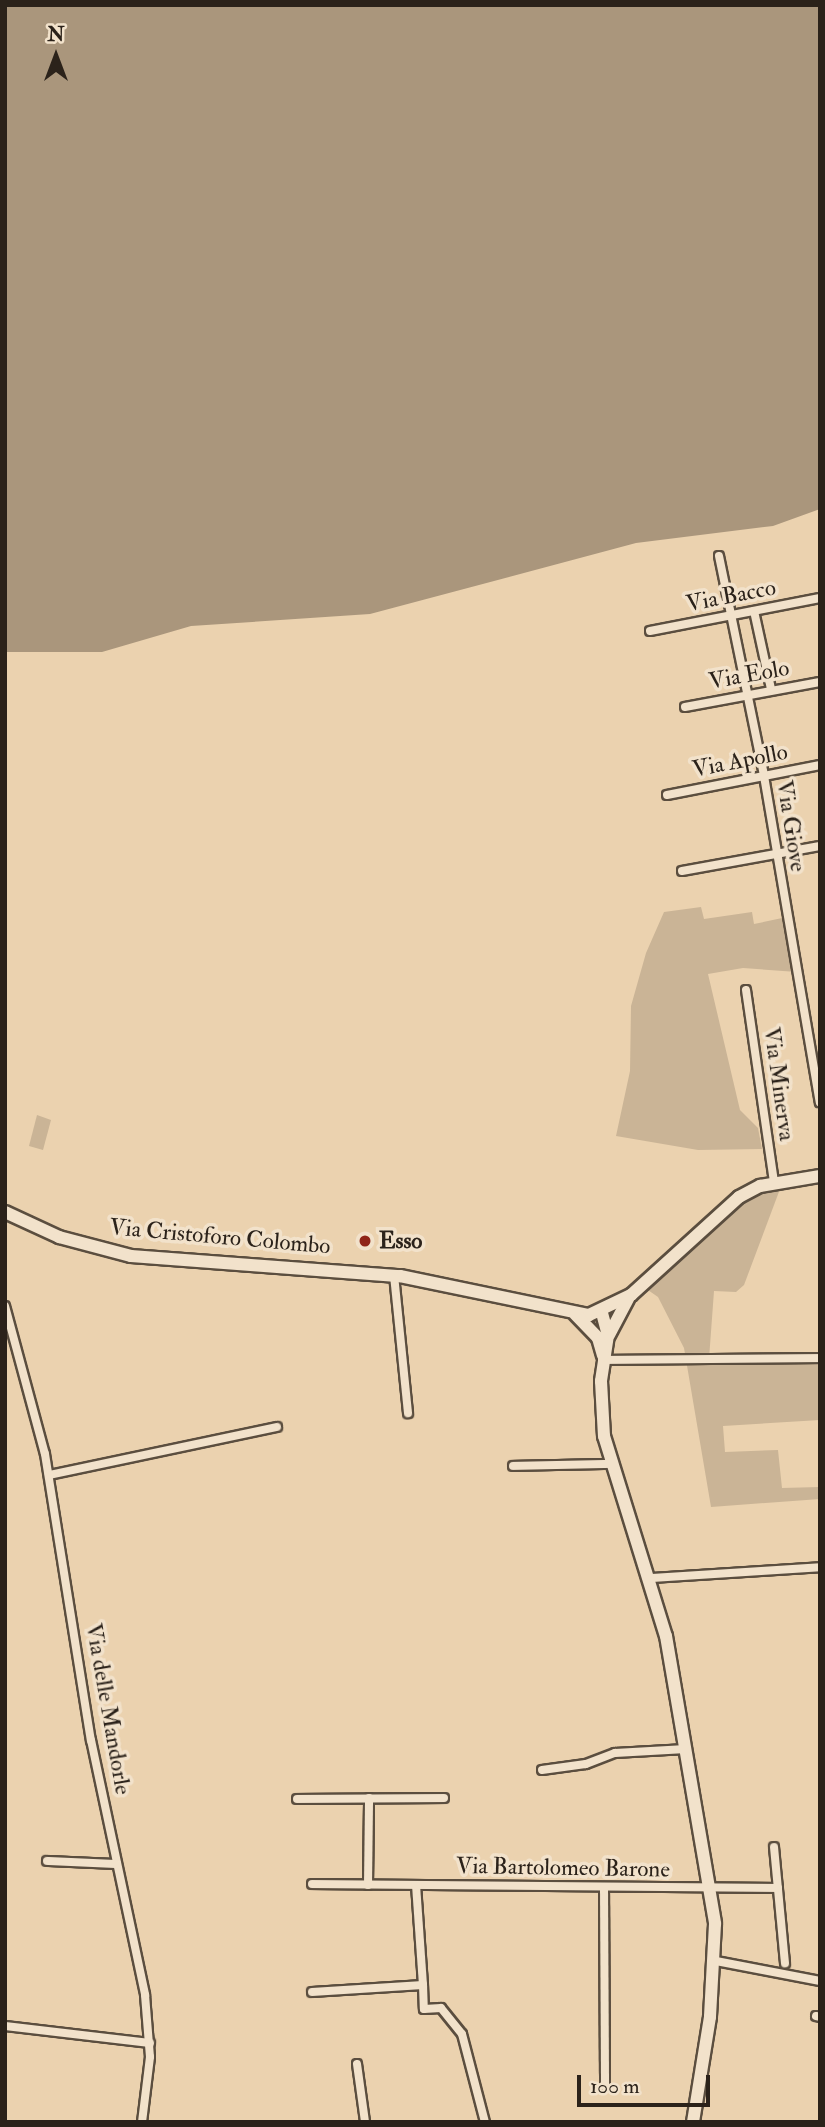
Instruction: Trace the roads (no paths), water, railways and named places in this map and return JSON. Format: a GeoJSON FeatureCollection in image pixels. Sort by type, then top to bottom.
{"type":"FeatureCollection","features":[{"type":"Feature","properties":{"kind":"main road"},"geometry":{"type":"LineString","coordinates":[[693,2122],[716,1961],[710,1891],[686,1749],[652,1578],[612,1464],[600,1408],[602,1313],[631,1295],[739,1197],[774,1183],[820,1176]]}},
{"type":"Feature","properties":{"kind":"main road","name":"Via Cristoforo Colombo"},"geometry":{"type":"LineString","coordinates":[[5,1212],[59,1237],[131,1256],[394,1275],[575,1314],[602,1313]]}},
{"type":"Feature","properties":{"kind":"main road"},"geometry":{"type":"LineString","coordinates":[[603,1337],[631,1295]]}},
{"type":"Feature","properties":{"kind":"main road"},"geometry":{"type":"LineString","coordinates":[[575,1314],[603,1337]]}},
{"type":"Feature","properties":{"kind":"street","name":"Via Giove"},"geometry":{"type":"LineString","coordinates":[[719,556],[764,776],[775,855],[820,1102]]}},
{"type":"Feature","properties":{"kind":"street","name":"Via Bacco"},"geometry":{"type":"LineString","coordinates":[[650,631],[820,598]]}},
{"type":"Feature","properties":{"kind":"street"},"geometry":{"type":"LineString","coordinates":[[754,611],[771,689]]}},
{"type":"Feature","properties":{"kind":"street","name":"Via Eolo"},"geometry":{"type":"LineString","coordinates":[[685,707],[748,692],[820,682]]}},
{"type":"Feature","properties":{"kind":"street","name":"Via Apollo"},"geometry":{"type":"LineString","coordinates":[[667,795],[820,765]]}},
{"type":"Feature","properties":{"kind":"street"},"geometry":{"type":"LineString","coordinates":[[682,871],[820,846]]}},
{"type":"Feature","properties":{"kind":"street","name":"Via Minerva"},"geometry":{"type":"LineString","coordinates":[[746,990],[774,1183]]}},
{"type":"Feature","properties":{"kind":"street"},"geometry":{"type":"LineString","coordinates":[[394,1275],[408,1413]]}},
{"type":"Feature","properties":{"kind":"street","name":"Via delle Mandorle"},"geometry":{"type":"LineString","coordinates":[[5,1306],[49,1475],[91,1740],[150,2042],[142,2122]]}},
{"type":"Feature","properties":{"kind":"street"},"geometry":{"type":"LineString","coordinates":[[603,1357],[820,1358]]}},
{"type":"Feature","properties":{"kind":"street"},"geometry":{"type":"LineString","coordinates":[[49,1475],[277,1427]]}},
{"type":"Feature","properties":{"kind":"street"},"geometry":{"type":"LineString","coordinates":[[513,1466],[612,1464]]}},
{"type":"Feature","properties":{"kind":"street"},"geometry":{"type":"LineString","coordinates":[[652,1578],[820,1567]]}},
{"type":"Feature","properties":{"kind":"street"},"geometry":{"type":"LineString","coordinates":[[541,1770],[586,1764],[615,1753],[686,1749]]}},
{"type":"Feature","properties":{"kind":"street"},"geometry":{"type":"LineString","coordinates":[[368,1885],[369,1798]]}},
{"type":"Feature","properties":{"kind":"street"},"geometry":{"type":"LineString","coordinates":[[297,1799],[444,1798]]}},
{"type":"Feature","properties":{"kind":"street"},"geometry":{"type":"LineString","coordinates":[[774,1847],[785,1963]]}},
{"type":"Feature","properties":{"kind":"street"},"geometry":{"type":"LineString","coordinates":[[47,1861],[117,1864]]}},
{"type":"Feature","properties":{"kind":"street","name":"Via Bartolomeo Barone"},"geometry":{"type":"LineString","coordinates":[[312,1884],[604,1887],[710,1891],[778,1888]]}},
{"type":"Feature","properties":{"kind":"street"},"geometry":{"type":"LineString","coordinates":[[416,1885],[424,2009],[441,2008],[462,2034],[485,2122]]}},
{"type":"Feature","properties":{"kind":"street"},"geometry":{"type":"LineString","coordinates":[[604,1887],[605,2086]]}},
{"type":"Feature","properties":{"kind":"street"},"geometry":{"type":"LineString","coordinates":[[716,1961],[820,1981]]}},
{"type":"Feature","properties":{"kind":"street"},"geometry":{"type":"LineString","coordinates":[[312,1992],[423,1985]]}},
{"type":"Feature","properties":{"kind":"street"},"geometry":{"type":"LineString","coordinates":[[5,2026],[150,2042]]}},
{"type":"Feature","properties":{"kind":"street"},"geometry":{"type":"LineString","coordinates":[[358,2064],[365,2122]]}},
{"type":"Feature","properties":{"kind":"place","name":"Esso"},"geometry":{"type":"Point","coordinates":[365,1241]}}]}
